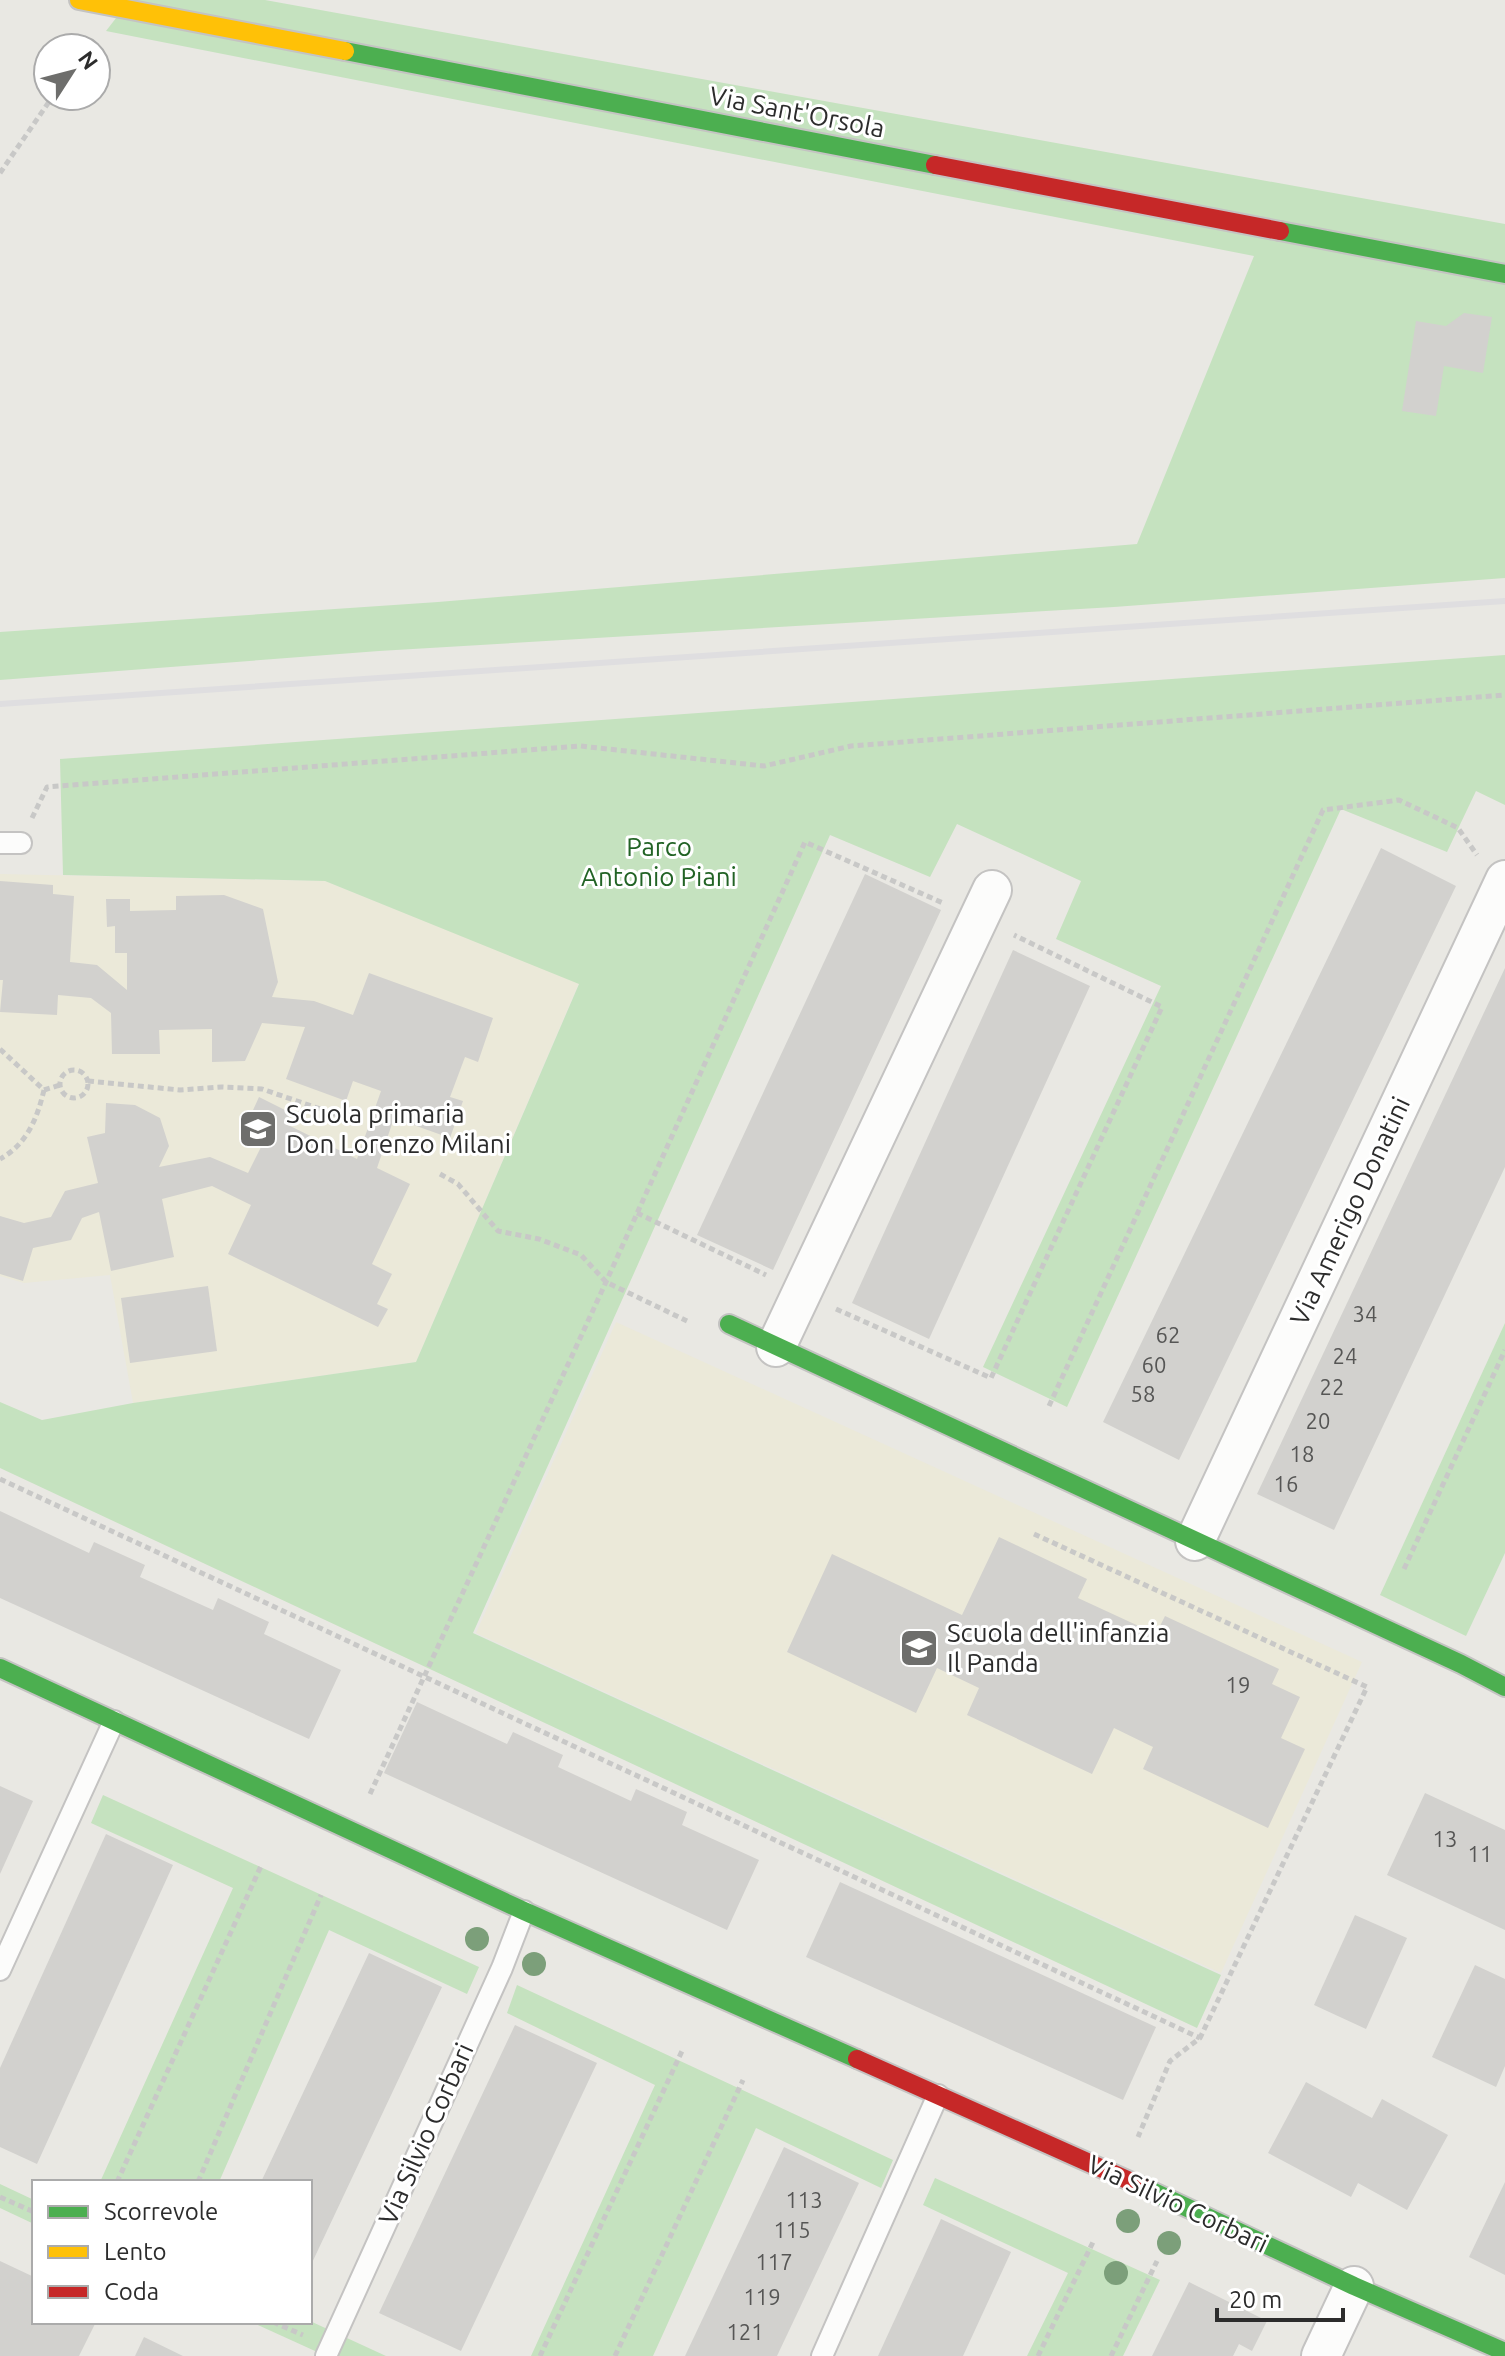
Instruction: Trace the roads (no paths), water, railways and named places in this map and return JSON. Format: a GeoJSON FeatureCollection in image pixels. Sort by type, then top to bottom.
{"type":"FeatureCollection","features":[{"type":"Feature","properties":{"kind":"street","name":"Via Sant'Orsola"},"geometry":{"type":"LineString","coordinates":[[79,0],[1505,274]]}},
{"type":"Feature","properties":{"kind":"street","name":"Via Amerigo Donatini"},"geometry":{"type":"LineString","coordinates":[[1195,1541],[1503,884]]}},
{"type":"Feature","properties":{"kind":"street"},"geometry":{"type":"LineString","coordinates":[[776,1347],[985,904]]}},
{"type":"Feature","properties":{"kind":"street"},"geometry":{"type":"LineString","coordinates":[[729,1324],[1505,1687]]}},
{"type":"Feature","properties":{"kind":"street","name":"Via Silvio Corbari"},"geometry":{"type":"LineString","coordinates":[[0,1668],[524,1911],[1124,2178],[1354,2286],[1505,2352]]}},
{"type":"Feature","properties":{"kind":"street"},"geometry":{"type":"LineString","coordinates":[[1321,2356],[1354,2286]]}},
{"type":"Feature","properties":{"kind":"lane"},"geometry":{"type":"LineString","coordinates":[[0,1970],[114,1721]]}},
{"type":"Feature","properties":{"kind":"lane","name":"Via Silvio Corbari"},"geometry":{"type":"LineString","coordinates":[[326,2356],[502,1968],[524,1911]]}},
{"type":"Feature","properties":{"kind":"lane"},"geometry":{"type":"LineString","coordinates":[[822,2356],[938,2095]]}},
{"type":"Feature","properties":{"kind":"railway"},"geometry":{"type":"LineString","coordinates":[[0,704],[1505,601]]}},
{"type":"Feature","properties":{"kind":"place","name":"Scuola primaria Don Lorenzo Milani"},"geometry":{"type":"Point","coordinates":[258,1129]}},
{"type":"Feature","properties":{"kind":"place","name":"Scuola dell'infanzia Il Panda"},"geometry":{"type":"Point","coordinates":[919,1648]}},
{"type":"Feature","properties":{"kind":"park label","name":"Parco Antonio Piani"},"geometry":{"type":"Point","coordinates":[659,862]}}]}
